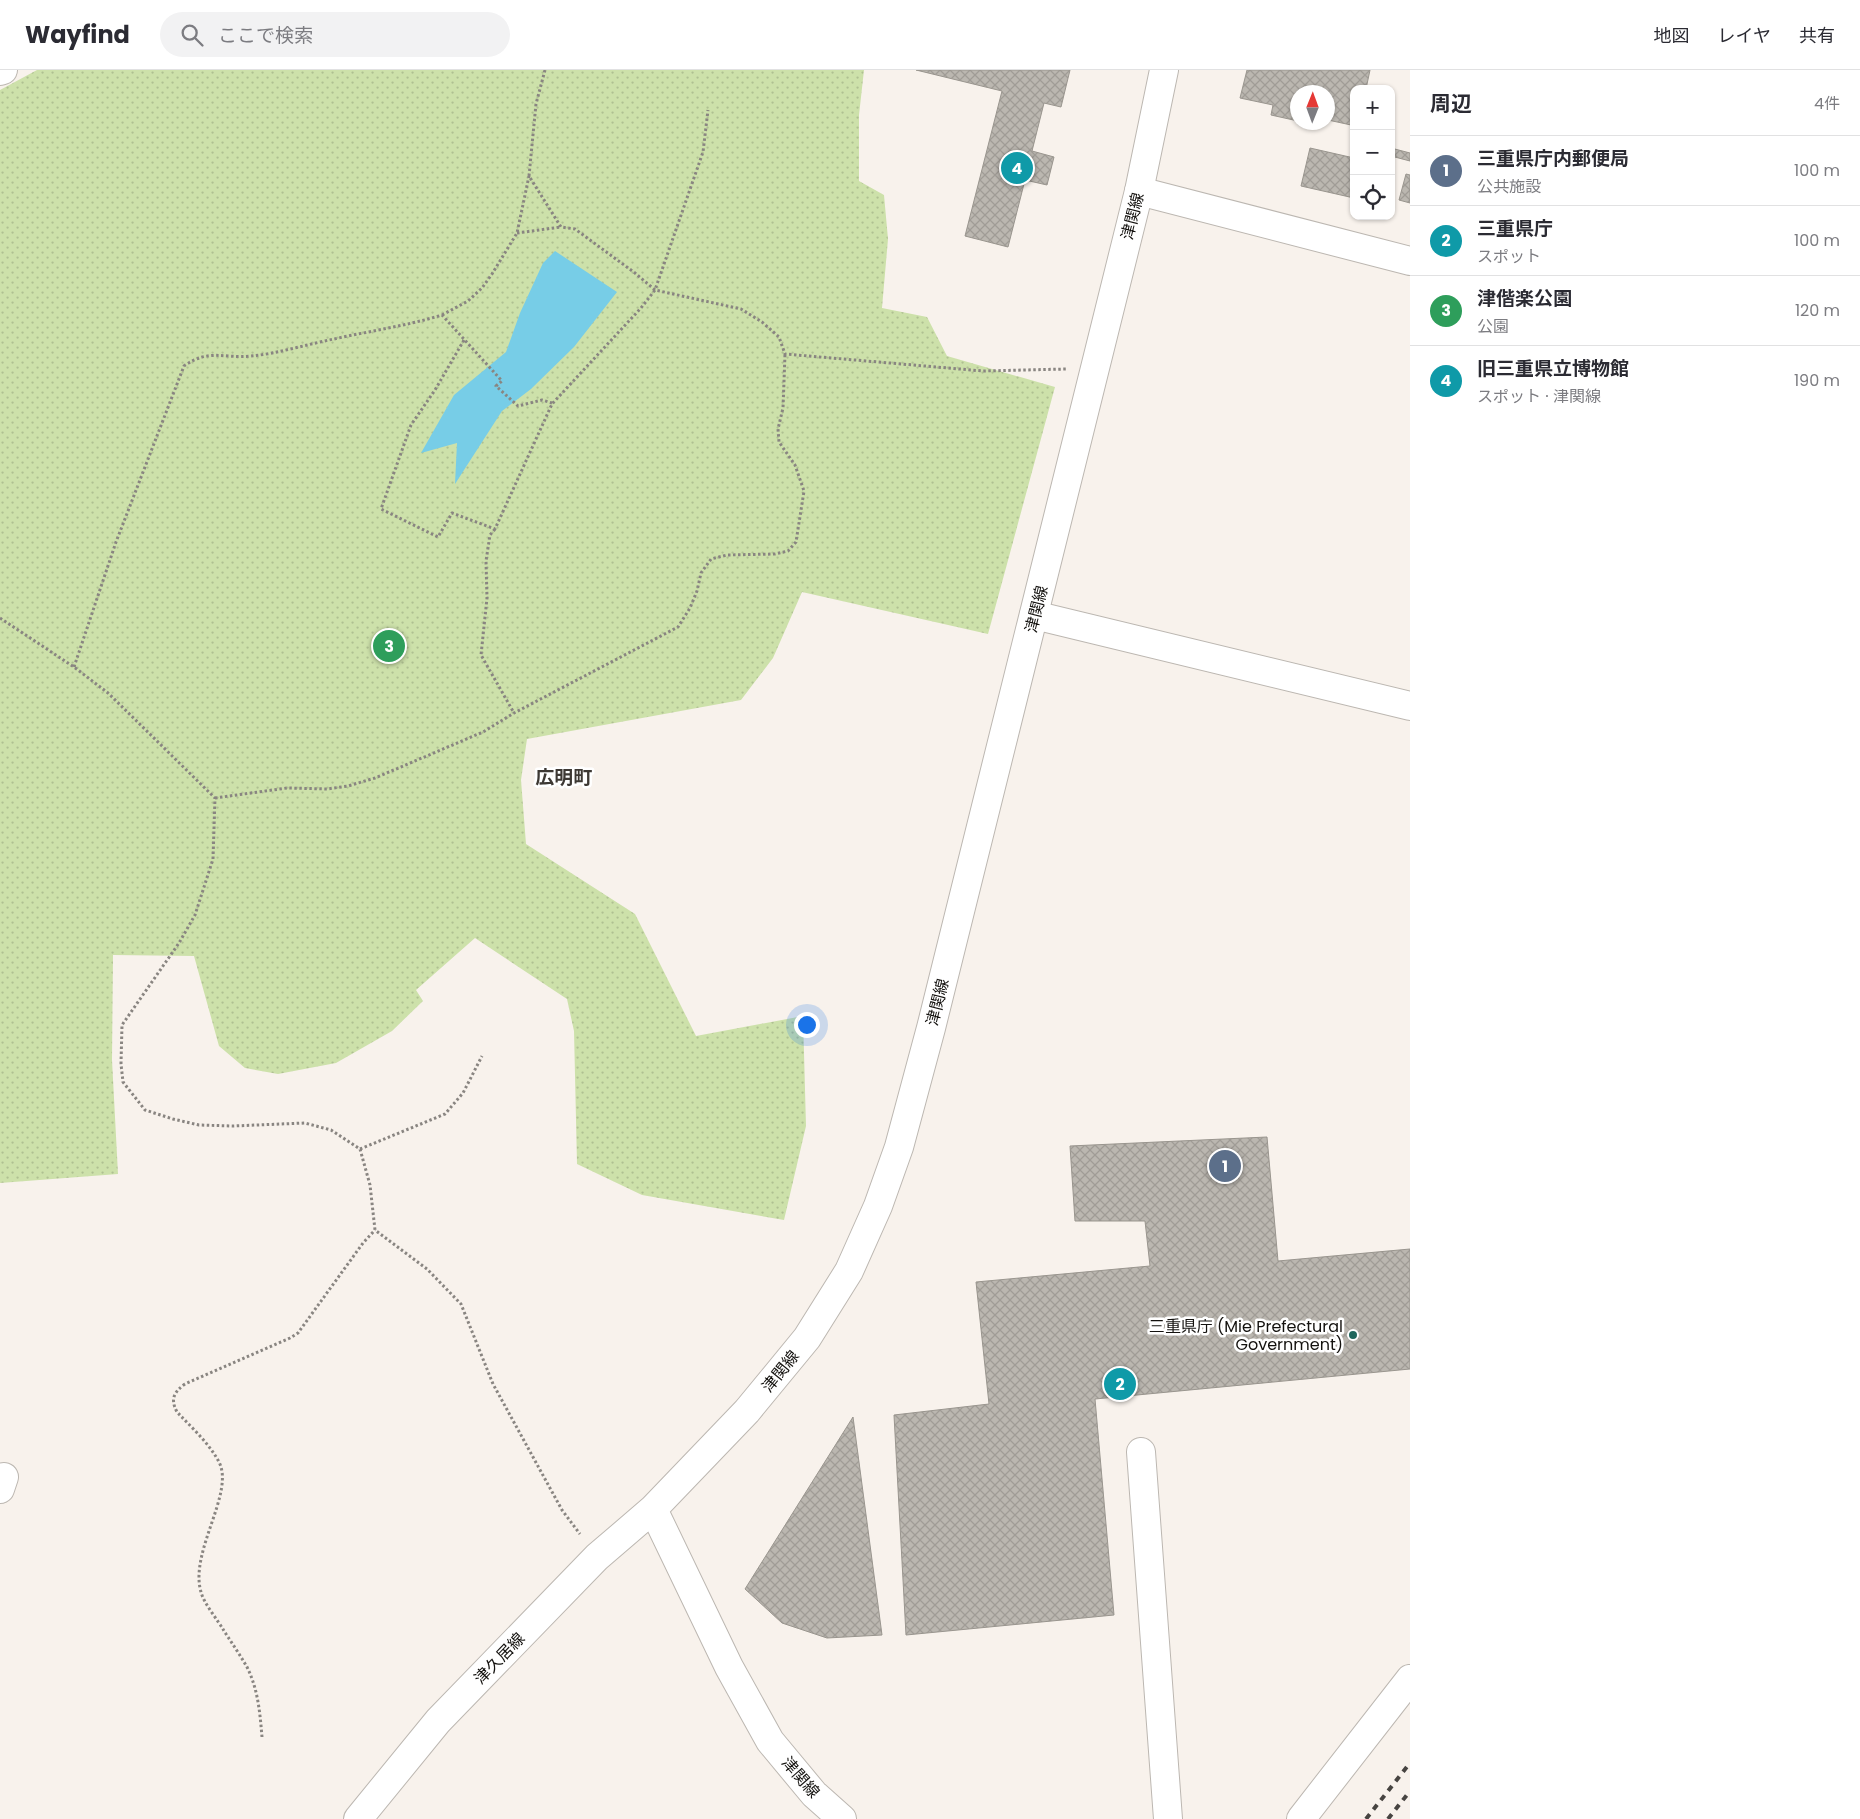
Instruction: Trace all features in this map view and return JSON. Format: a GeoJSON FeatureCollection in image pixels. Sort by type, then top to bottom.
{"type":"FeatureCollection","features":[{"type":"Feature","properties":{"kind":"main road","name":"津関線"},"geometry":{"type":"LineString","coordinates":[[842,1819],[814,1794],[770,1741],[730,1667],[653,1509],[747,1411],[807,1338],[848,1271],[878,1206],[902,1138],[1034,615],[1139,192],[1164,70]]}},
{"type":"Feature","properties":{"kind":"main road"},"geometry":{"type":"LineString","coordinates":[[1139,192],[1410,261]]}},
{"type":"Feature","properties":{"kind":"main road"},"geometry":{"type":"LineString","coordinates":[[1034,615],[1410,706]]}},
{"type":"Feature","properties":{"kind":"main road"},"geometry":{"type":"LineString","coordinates":[[1141,1452],[1168,1819]]}},
{"type":"Feature","properties":{"kind":"main road","name":"津久居線"},"geometry":{"type":"LineString","coordinates":[[358,1819],[438,1721],[597,1556],[653,1509]]}},
{"type":"Feature","properties":{"kind":"main road"},"geometry":{"type":"LineString","coordinates":[[1301,1819],[1410,1679]]}},
{"type":"Feature","properties":{"kind":"path"},"geometry":{"type":"LineString","coordinates":[[74,667],[116,542],[184,366],[196,358],[210,355],[250,356],[349,335],[411,325],[442,315],[468,301],[482,288],[517,233],[529,176],[536,104],[545,70]]}},
{"type":"Feature","properties":{"kind":"path"},"geometry":{"type":"LineString","coordinates":[[514,713],[481,655],[486,598],[486,561],[490,535],[495,529],[552,404],[641,308],[655,290],[703,152],[708,110]]}},
{"type":"Feature","properties":{"kind":"path"},"geometry":{"type":"LineString","coordinates":[[529,176],[562,227]]}},
{"type":"Feature","properties":{"kind":"path"},"geometry":{"type":"LineString","coordinates":[[215,798],[288,788],[326,789],[348,786],[375,778],[483,732],[514,713],[678,627],[690,608],[701,574],[712,559],[728,555],[775,554],[788,551],[796,542],[804,491],[795,465],[779,442],[778,429],[783,408],[785,354],[779,337],[762,322],[742,309],[655,290],[635,273],[575,230],[562,227],[517,233]]}},
{"type":"Feature","properties":{"kind":"path"},"geometry":{"type":"LineString","coordinates":[[442,315],[502,381],[496,386],[518,406],[542,400],[552,404]]}},
{"type":"Feature","properties":{"kind":"path"},"geometry":{"type":"LineString","coordinates":[[464,340],[435,390],[411,426],[380,509],[438,537],[452,513],[495,529]]}},
{"type":"Feature","properties":{"kind":"path"},"geometry":{"type":"LineString","coordinates":[[785,354],[983,371],[1094,368]]}},
{"type":"Feature","properties":{"kind":"path"},"geometry":{"type":"LineString","coordinates":[[0,618],[74,667],[108,693],[215,798],[213,859],[195,915],[179,943],[122,1025],[121,1064],[123,1082],[145,1110],[172,1119],[199,1125],[233,1126],[305,1123],[332,1130],[360,1149],[370,1185],[375,1230],[427,1269],[461,1304],[493,1384],[529,1452],[562,1510],[597,1556]]}},
{"type":"Feature","properties":{"kind":"path"},"geometry":{"type":"LineString","coordinates":[[360,1149],[445,1114],[463,1093],[482,1056]]}},
{"type":"Feature","properties":{"kind":"path"},"geometry":{"type":"LineString","coordinates":[[262,1737],[259,1704],[246,1667],[201,1593],[199,1575],[201,1557],[217,1506],[222,1482],[220,1464],[210,1449],[177,1412],[173,1405],[173,1397],[178,1389],[185,1384],[290,1338],[298,1332],[363,1243],[375,1230]]}},
{"type":"Feature","properties":{"kind":"green space"},"geometry":{"type":"Polygon","coordinates":[[[37,70],[864,70],[859,115],[859,181],[884,195],[888,239],[882,308],[927,317],[947,356],[1055,387],[988,634],[802,592],[773,658],[741,700],[527,739],[521,780],[526,844],[635,914],[696,1036],[803,1016],[806,1126],[784,1220],[642,1195],[577,1164],[574,1031],[567,999],[475,938],[416,990],[423,1001],[392,1031],[336,1063],[278,1074],[245,1068],[219,1046],[194,956],[113,955],[112,1060],[118,1174],[0,1183],[0,90],[37,70]]]}},
{"type":"Feature","properties":{"kind":"water"},"geometry":{"type":"Polygon","coordinates":[[[555,251],[617,292],[574,347],[531,389],[502,411],[455,484],[457,443],[421,453],[454,395],[506,352],[520,313],[543,263],[555,251]]]}},
{"type":"Feature","properties":{"kind":"building"},"geometry":{"type":"Polygon","coordinates":[[[916,70],[1070,70],[1061,107],[1044,103],[1032,151],[1054,157],[1047,185],[1025,180],[1008,247],[965,236],[1002,91],[916,70]]]}},
{"type":"Feature","properties":{"kind":"building"},"geometry":{"type":"Polygon","coordinates":[[[1247,70],[1370,70],[1367,85],[1350,85],[1350,125],[1335,122],[1335,85],[1290,85],[1290,119],[1271,115],[1273,105],[1240,98],[1247,70]]]}},
{"type":"Feature","properties":{"kind":"building"},"geometry":{"type":"Polygon","coordinates":[[[1310,148],[1350,157],[1350,197],[1301,186],[1310,148]]]}},
{"type":"Feature","properties":{"kind":"building"},"geometry":{"type":"Polygon","coordinates":[[[1395,149],[1410,153],[1410,161],[1395,157],[1395,149]]]}},
{"type":"Feature","properties":{"kind":"building"},"geometry":{"type":"Polygon","coordinates":[[[1406,174],[1410,175],[1410,203],[1399,200],[1406,174]]]}},
{"type":"Feature","properties":{"kind":"building"},"geometry":{"type":"Polygon","coordinates":[[[1267,1137],[1278,1261],[1410,1249],[1410,1369],[1095,1399],[1114,1615],[906,1635],[894,1415],[989,1404],[976,1282],[1150,1266],[1145,1221],[1075,1221],[1070,1146],[1267,1137]]]}},
{"type":"Feature","properties":{"kind":"building"},"geometry":{"type":"Polygon","coordinates":[[[853,1417],[882,1635],[827,1638],[782,1623],[745,1589],[853,1417]]]}},
{"type":"Feature","properties":{"kind":"railway"},"geometry":{"type":"LineString","coordinates":[[1366,1819],[1410,1763]]}},
{"type":"Feature","properties":{"kind":"railway"},"geometry":{"type":"LineString","coordinates":[[1388,1819],[1410,1791]]}},
{"type":"Feature","properties":{"kind":"place","name":"旧三重県立博物館"},"geometry":{"type":"Point","coordinates":[1017,168]}},
{"type":"Feature","properties":{"kind":"place","name":"津偕楽公園"},"geometry":{"type":"Point","coordinates":[389,646]}},
{"type":"Feature","properties":{"kind":"place","name":"三重県庁内郵便局"},"geometry":{"type":"Point","coordinates":[1225,1166]}},
{"type":"Feature","properties":{"kind":"place","name":"三重県庁 (Mie Prefectural Government)"},"geometry":{"type":"Point","coordinates":[1353,1335]}},
{"type":"Feature","properties":{"kind":"place","name":"三重県庁"},"geometry":{"type":"Point","coordinates":[1120,1384]}},
{"type":"Feature","properties":{"kind":"district","name":"広明町"},"geometry":{"type":"Point","coordinates":[564,777]}}]}
